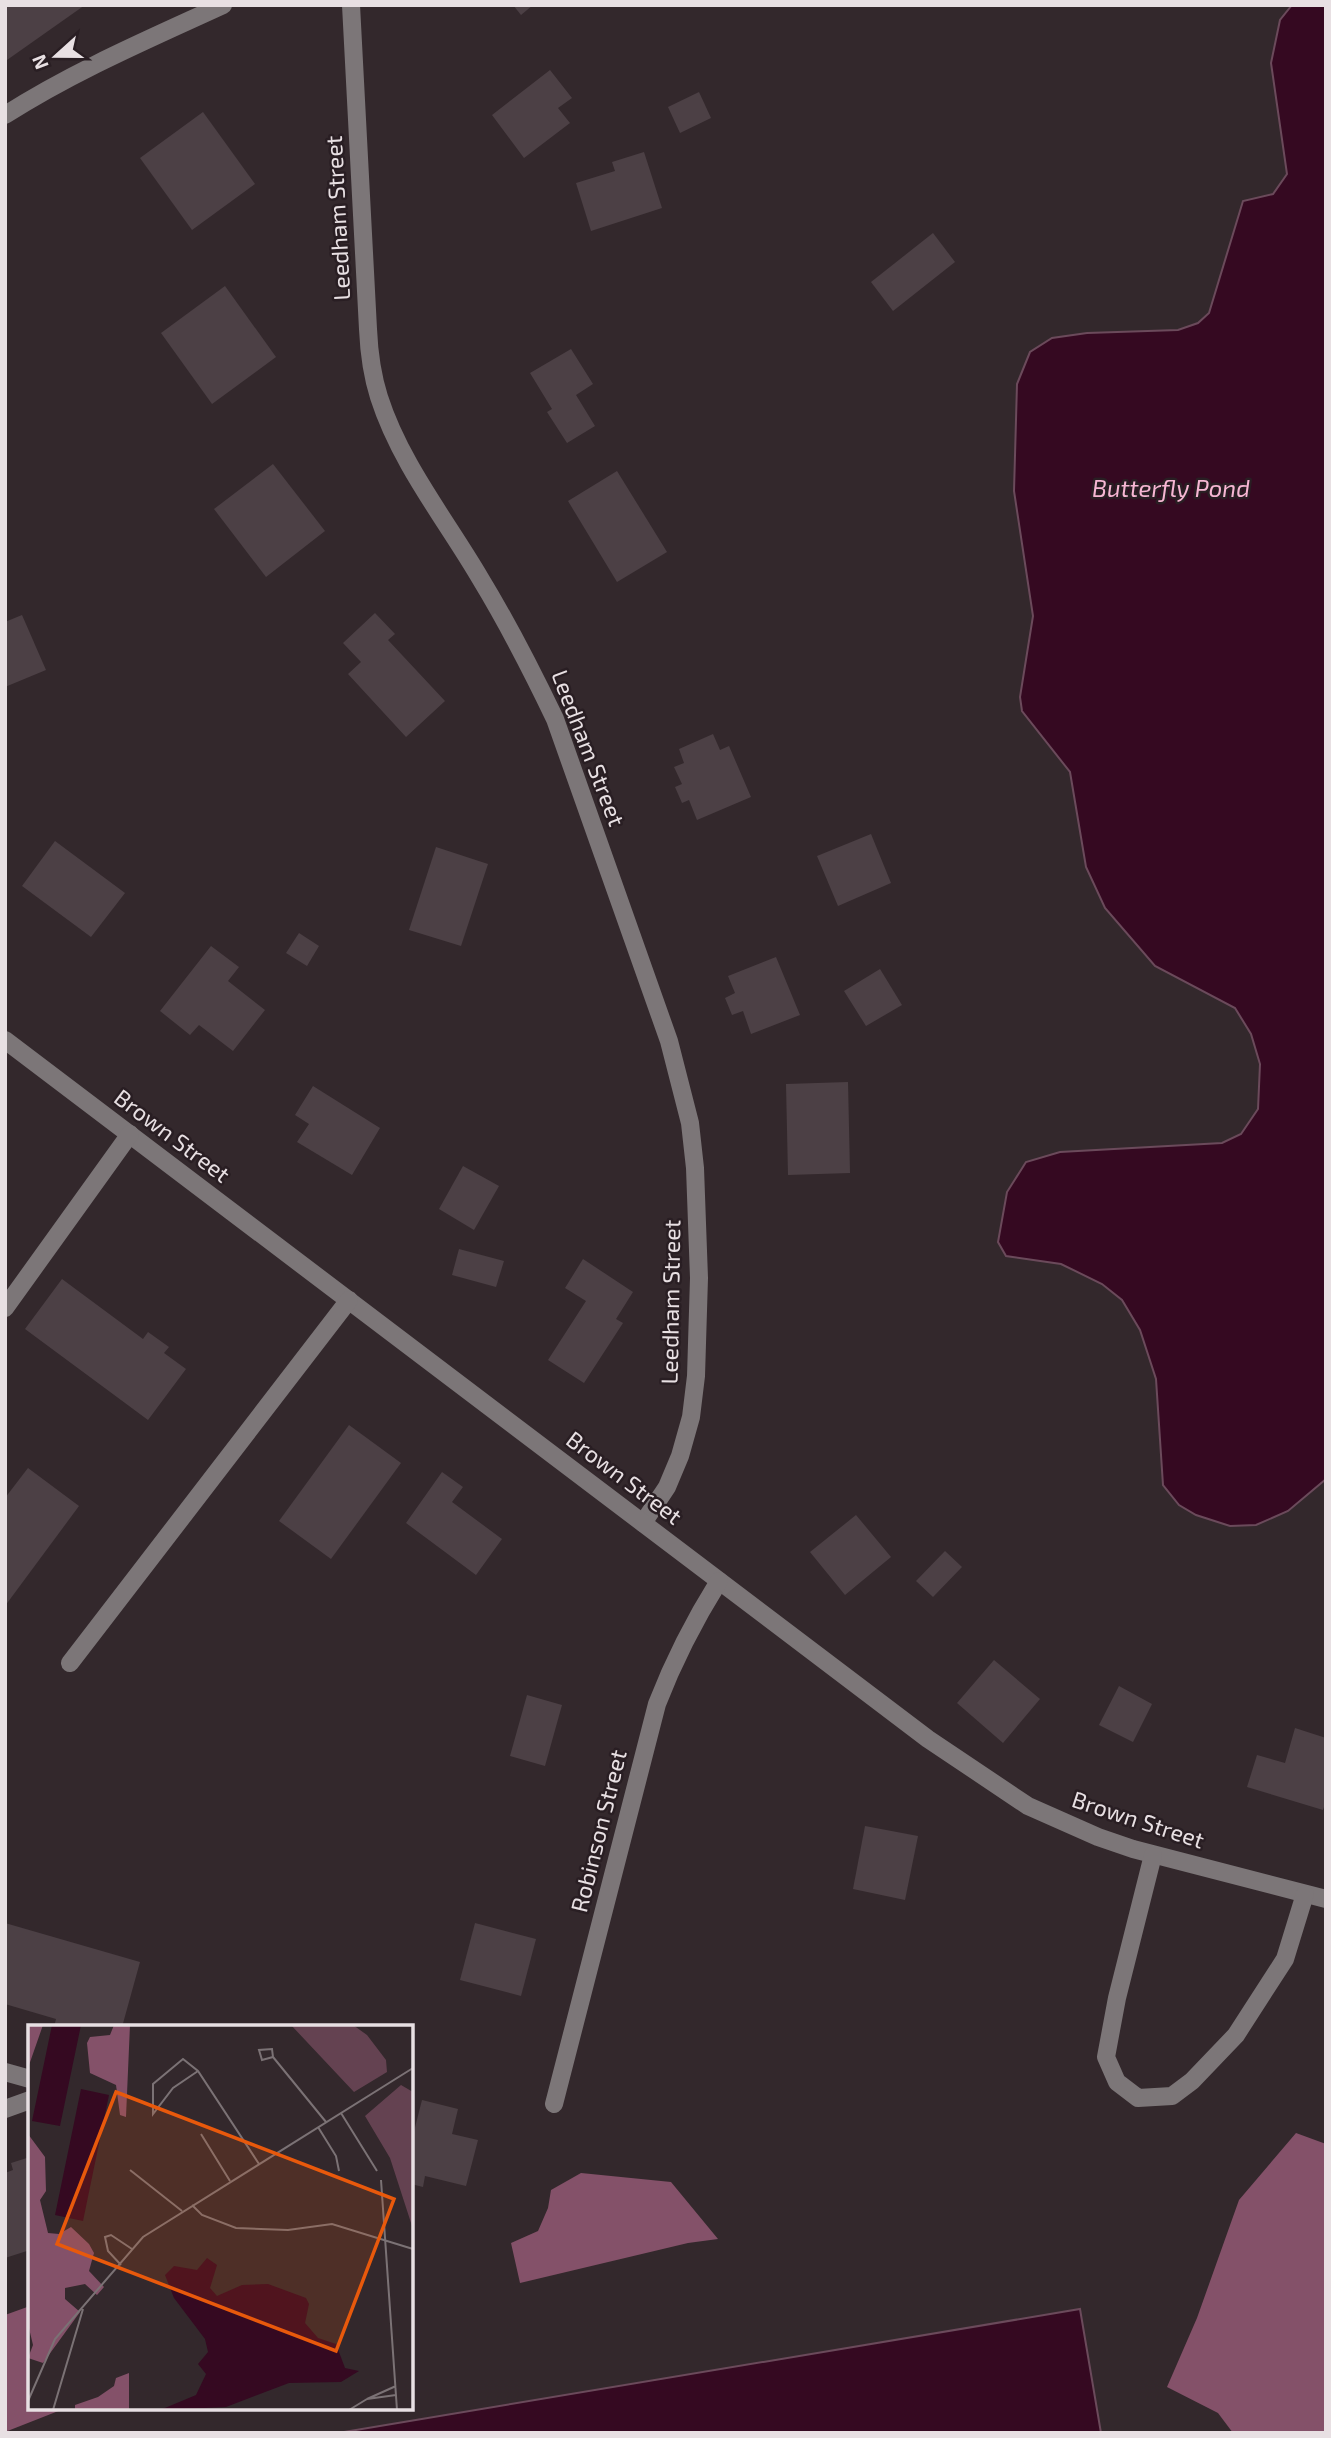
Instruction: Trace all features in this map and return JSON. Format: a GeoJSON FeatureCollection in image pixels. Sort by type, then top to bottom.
{"type":"FeatureCollection","features":[{"type":"Feature","properties":{"kind":"street"},"geometry":{"type":"LineString","coordinates":[[5,115],[52,86],[223,5]]}},
{"type":"Feature","properties":{"kind":"street","name":"Leedham Street"},"geometry":{"type":"LineString","coordinates":[[351,5],[370,361],[379,397],[409,462],[494,601],[555,719],[668,1041],[690,1123],[699,1227],[696,1376],[691,1417],[680,1456],[667,1487],[643,1524]]}},
{"type":"Feature","properties":{"kind":"street","name":"Brown Street"},"geometry":{"type":"LineString","coordinates":[[5,1040],[928,1739],[996,1786],[1061,1822],[1098,1837],[1326,1899]]}},
{"type":"Feature","properties":{"kind":"street"},"geometry":{"type":"LineString","coordinates":[[5,1308],[130,1135]]}},
{"type":"Feature","properties":{"kind":"street"},"geometry":{"type":"LineString","coordinates":[[70,1663],[348,1300]]}},
{"type":"Feature","properties":{"kind":"street","name":"Robinson Street"},"geometry":{"type":"LineString","coordinates":[[554,2104],[657,1704],[691,1625],[719,1581]]}},
{"type":"Feature","properties":{"kind":"street"},"geometry":{"type":"LineString","coordinates":[[1153,1854],[1117,1998],[1106,2057],[1117,2082],[1138,2098],[1172,2096],[1192,2081],[1236,2035],[1286,1959],[1305,1894]]}},
{"type":"Feature","properties":{"kind":"street"},"geometry":{"type":"LineString","coordinates":[[5,2072],[28,2078]]}},
{"type":"Feature","properties":{"kind":"street"},"geometry":{"type":"LineString","coordinates":[[5,2109],[28,2101]]}},
{"type":"Feature","properties":{"kind":"shaded area"},"geometry":{"type":"Polygon","coordinates":[[[1296,2133],[1326,2144],[1326,2433],[1233,2433],[1218,2413],[1167,2387],[1197,2318],[1239,2200],[1296,2133]]]}},
{"type":"Feature","properties":{"kind":"shaded area"},"geometry":{"type":"Polygon","coordinates":[[[581,2173],[671,2182],[718,2239],[688,2243],[520,2283],[511,2243],[538,2231],[548,2208],[551,2190],[581,2173]]]}},
{"type":"Feature","properties":{"kind":"shaded area"},"geometry":{"type":"Polygon","coordinates":[[[28,2307],[28,2410],[61,2410],[5,2432],[5,2315],[28,2307]]]}},
{"type":"Feature","properties":{"kind":"water","name":"Butterfly Pond"},"geometry":{"type":"Polygon","coordinates":[[[1292,5],[1326,5],[1326,1479],[1288,1511],[1256,1525],[1230,1526],[1196,1515],[1179,1505],[1163,1485],[1156,1379],[1140,1330],[1122,1300],[1102,1284],[1061,1264],[1006,1256],[998,1242],[1007,1192],[1026,1162],[1060,1152],[1222,1143],[1241,1134],[1258,1109],[1260,1064],[1251,1034],[1235,1008],[1155,966],[1105,908],[1086,867],[1070,772],[1022,711],[1020,697],[1033,616],[1014,491],[1017,384],[1030,352],[1052,338],[1087,333],[1178,330],[1198,323],[1209,313],[1243,201],[1273,194],[1287,174],[1271,63],[1280,20],[1292,5]]]}},
{"type":"Feature","properties":{"kind":"water"},"geometry":{"type":"Polygon","coordinates":[[[1080,2309],[1101,2433],[338,2433],[1080,2309]]]}},
{"type":"Feature","properties":{"kind":"building"},"geometry":{"type":"Polygon","coordinates":[[[5,5],[85,5],[7,60],[5,5]]]}},
{"type":"Feature","properties":{"kind":"building"},"geometry":{"type":"Polygon","coordinates":[[[513,5],[533,5],[521,15],[513,5]]]}},
{"type":"Feature","properties":{"kind":"building"},"geometry":{"type":"Polygon","coordinates":[[[550,70],[572,98],[558,108],[570,123],[524,158],[492,115],[550,70]]]}},
{"type":"Feature","properties":{"kind":"building"},"geometry":{"type":"Polygon","coordinates":[[[699,92],[711,118],[680,133],[668,107],[699,92]]]}},
{"type":"Feature","properties":{"kind":"building"},"geometry":{"type":"Polygon","coordinates":[[[203,112],[255,184],[192,230],[140,158],[203,112]]]}},
{"type":"Feature","properties":{"kind":"building"},"geometry":{"type":"Polygon","coordinates":[[[644,152],[662,208],[591,231],[576,183],[615,171],[612,162],[644,152]]]}},
{"type":"Feature","properties":{"kind":"building"},"geometry":{"type":"Polygon","coordinates":[[[933,233],[955,262],[893,311],[871,282],[933,233]]]}},
{"type":"Feature","properties":{"kind":"building"},"geometry":{"type":"Polygon","coordinates":[[[225,286],[276,357],[212,404],[161,333],[225,286]]]}},
{"type":"Feature","properties":{"kind":"building"},"geometry":{"type":"Polygon","coordinates":[[[571,349],[593,384],[576,395],[595,426],[567,443],[547,412],[552,409],[530,373],[571,349]]]}},
{"type":"Feature","properties":{"kind":"building"},"geometry":{"type":"Polygon","coordinates":[[[273,464],[325,531],[266,577],[214,509],[273,464]]]}},
{"type":"Feature","properties":{"kind":"building"},"geometry":{"type":"Polygon","coordinates":[[[617,471],[667,552],[617,582],[568,501],[617,471]]]}},
{"type":"Feature","properties":{"kind":"building"},"geometry":{"type":"Polygon","coordinates":[[[375,613],[395,634],[388,640],[445,701],[406,737],[348,674],[361,662],[343,643],[375,613]]]}},
{"type":"Feature","properties":{"kind":"building"},"geometry":{"type":"Polygon","coordinates":[[[22,615],[46,670],[5,687],[5,622],[22,615]]]}},
{"type":"Feature","properties":{"kind":"building"},"geometry":{"type":"Polygon","coordinates":[[[713,734],[720,750],[729,746],[751,797],[697,820],[689,800],[682,803],[675,787],[682,784],[674,767],[684,763],[679,749],[713,734]]]}},
{"type":"Feature","properties":{"kind":"building"},"geometry":{"type":"Polygon","coordinates":[[[871,834],[891,883],[838,906],[817,856],[871,834]]]}},
{"type":"Feature","properties":{"kind":"building"},"geometry":{"type":"Polygon","coordinates":[[[55,841],[125,893],[91,937],[22,886],[55,841]]]}},
{"type":"Feature","properties":{"kind":"building"},"geometry":{"type":"Polygon","coordinates":[[[436,847],[488,864],[461,946],[409,930],[436,847]]]}},
{"type":"Feature","properties":{"kind":"building"},"geometry":{"type":"Polygon","coordinates":[[[299,933],[319,946],[307,966],[286,953],[299,933]]]}},
{"type":"Feature","properties":{"kind":"building"},"geometry":{"type":"Polygon","coordinates":[[[211,946],[239,967],[228,981],[265,1010],[233,1051],[199,1025],[190,1035],[160,1011],[211,946]]]}},
{"type":"Feature","properties":{"kind":"building"},"geometry":{"type":"Polygon","coordinates":[[[776,957],[800,1015],[751,1034],[743,1011],[732,1015],[725,998],[735,993],[728,976],[776,957]]]}},
{"type":"Feature","properties":{"kind":"building"},"geometry":{"type":"Polygon","coordinates":[[[880,969],[902,1005],[866,1026],[844,991],[880,969]]]}},
{"type":"Feature","properties":{"kind":"building"},"geometry":{"type":"Polygon","coordinates":[[[848,1082],[850,1173],[788,1175],[786,1084],[848,1082]]]}},
{"type":"Feature","properties":{"kind":"building"},"geometry":{"type":"Polygon","coordinates":[[[313,1086],[380,1128],[352,1175],[297,1142],[309,1124],[295,1115],[313,1086]]]}},
{"type":"Feature","properties":{"kind":"building"},"geometry":{"type":"Polygon","coordinates":[[[463,1166],[499,1186],[474,1230],[439,1209],[463,1166]]]}},
{"type":"Feature","properties":{"kind":"building"},"geometry":{"type":"Polygon","coordinates":[[[459,1249],[504,1261],[496,1287],[452,1275],[459,1249]]]}},
{"type":"Feature","properties":{"kind":"building"},"geometry":{"type":"Polygon","coordinates":[[[583,1259],[633,1292],[616,1319],[623,1323],[584,1383],[548,1360],[586,1301],[565,1288],[583,1259]]]}},
{"type":"Feature","properties":{"kind":"building"},"geometry":{"type":"Polygon","coordinates":[[[62,1279],[143,1339],[148,1332],[169,1347],[164,1353],[186,1369],[148,1420],[25,1329],[62,1279]]]}},
{"type":"Feature","properties":{"kind":"building"},"geometry":{"type":"Polygon","coordinates":[[[349,1425],[401,1463],[331,1559],[279,1521],[349,1425]]]}},
{"type":"Feature","properties":{"kind":"building"},"geometry":{"type":"Polygon","coordinates":[[[28,1468],[79,1506],[5,1606],[5,1498],[28,1468]]]}},
{"type":"Feature","properties":{"kind":"building"},"geometry":{"type":"Polygon","coordinates":[[[442,1472],[463,1487],[452,1502],[502,1539],[476,1575],[406,1523],[442,1472]]]}},
{"type":"Feature","properties":{"kind":"building"},"geometry":{"type":"Polygon","coordinates":[[[856,1515],[891,1557],[845,1595],[810,1552],[856,1515]]]}},
{"type":"Feature","properties":{"kind":"building"},"geometry":{"type":"Polygon","coordinates":[[[945,1551],[962,1567],[933,1597],[916,1581],[945,1551]]]}},
{"type":"Feature","properties":{"kind":"building"},"geometry":{"type":"Polygon","coordinates":[[[994,1660],[1040,1699],[1003,1743],[957,1703],[994,1660]]]}},
{"type":"Feature","properties":{"kind":"building"},"geometry":{"type":"Polygon","coordinates":[[[1119,1686],[1152,1704],[1133,1742],[1099,1725],[1119,1686]]]}},
{"type":"Feature","properties":{"kind":"building"},"geometry":{"type":"Polygon","coordinates":[[[527,1695],[562,1705],[545,1766],[510,1756],[527,1695]]]}},
{"type":"Feature","properties":{"kind":"building"},"geometry":{"type":"Polygon","coordinates":[[[1295,1728],[1326,1738],[1326,1801],[1323,1810],[1247,1787],[1257,1755],[1285,1763],[1295,1728]]]}},
{"type":"Feature","properties":{"kind":"building"},"geometry":{"type":"Polygon","coordinates":[[[865,1826],[918,1836],[905,1900],[853,1889],[865,1826]]]}},
{"type":"Feature","properties":{"kind":"building"},"geometry":{"type":"Polygon","coordinates":[[[5,1923],[140,1962],[123,2025],[54,2025],[56,2019],[5,2004],[5,1923]]]}},
{"type":"Feature","properties":{"kind":"building"},"geometry":{"type":"Polygon","coordinates":[[[475,1923],[536,1939],[521,1996],[460,1980],[475,1923]]]}},
{"type":"Feature","properties":{"kind":"building"},"geometry":{"type":"Polygon","coordinates":[[[422,2100],[458,2109],[452,2134],[478,2140],[466,2186],[425,2176],[423,2187],[413,2184],[413,2135],[422,2100]]]}},
{"type":"Feature","properties":{"kind":"building"},"geometry":{"type":"Polygon","coordinates":[[[28,2158],[28,2251],[5,2258],[5,2173],[13,2170],[11,2163],[28,2158]]]}}]}
